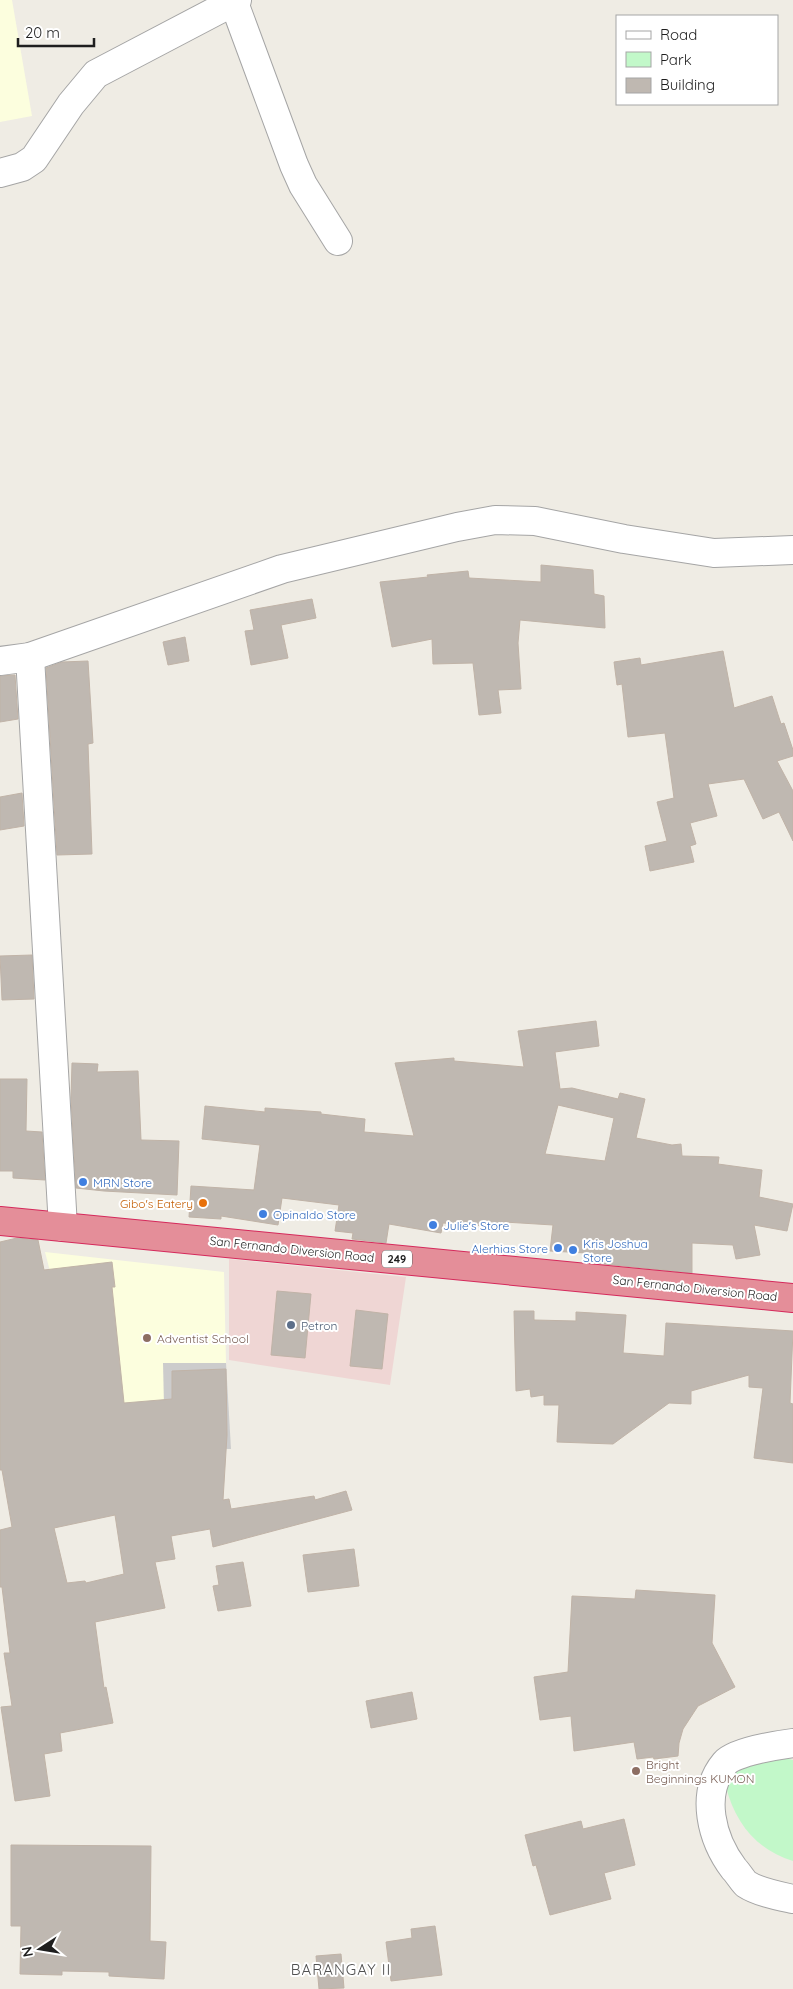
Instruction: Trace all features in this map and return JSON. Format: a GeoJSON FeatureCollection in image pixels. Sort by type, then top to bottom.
{"type":"FeatureCollection","features":[{"type":"Feature","properties":{"kind":"highway","name":"San Fernando Diversion Road"},"geometry":{"type":"LineString","coordinates":[[0,1221],[793,1298]]}},
{"type":"Feature","properties":{"kind":"street"},"geometry":{"type":"LineString","coordinates":[[0,173],[22,167],[34,159],[71,104],[96,74],[235,1],[294,166],[303,185],[338,240]]}},
{"type":"Feature","properties":{"kind":"street"},"geometry":{"type":"LineString","coordinates":[[0,661],[30,657],[282,569],[457,527],[495,520],[536,521],[624,539],[714,552],[793,550]]}},
{"type":"Feature","properties":{"kind":"street"},"geometry":{"type":"LineString","coordinates":[[30,657],[63,1227]]}},
{"type":"Feature","properties":{"kind":"street"},"geometry":{"type":"LineString","coordinates":[[793,1743],[759,1748],[725,1762],[713,1784],[710,1810],[716,1837],[726,1859],[746,1884],[772,1895],[793,1898]]}},
{"type":"Feature","properties":{"kind":"shaded area"},"geometry":{"type":"Polygon","coordinates":[[[0,0],[12,0],[32,116],[0,122],[0,0]]]}},
{"type":"Feature","properties":{"kind":"shaded area","name":"Adventist School"},"geometry":{"type":"Polygon","coordinates":[[[45,1252],[224,1272],[226,1363],[164,1364],[165,1448],[103,1434],[61,1314],[45,1252]]]}},
{"type":"Feature","properties":{"kind":"shaded area"},"geometry":{"type":"Polygon","coordinates":[[[229,1259],[406,1277],[390,1385],[229,1360],[229,1259]]]}},
{"type":"Feature","properties":{"kind":"shaded area"},"geometry":{"type":"Polygon","coordinates":[[[163,1363],[226,1363],[231,1449],[165,1448],[163,1363]]]}},
{"type":"Feature","properties":{"kind":"green space"},"geometry":{"type":"Polygon","coordinates":[[[769,1754],[793,1760],[793,1861],[768,1850],[749,1833],[735,1812],[726,1787],[734,1771],[769,1754]]]}},
{"type":"Feature","properties":{"kind":"building"},"geometry":{"type":"Polygon","coordinates":[[[541,565],[593,570],[594,594],[604,596],[605,628],[520,620],[518,643],[521,689],[498,690],[501,713],[479,715],[473,663],[433,664],[432,639],[392,647],[380,582],[468,571],[469,578],[541,582],[541,565]]]}},
{"type":"Feature","properties":{"kind":"building"},"geometry":{"type":"Polygon","coordinates":[[[312,599],[316,618],[281,625],[288,658],[251,665],[245,631],[254,630],[250,610],[312,599]]]}},
{"type":"Feature","properties":{"kind":"building"},"geometry":{"type":"Polygon","coordinates":[[[185,637],[189,661],[168,665],[163,642],[185,637]]]}},
{"type":"Feature","properties":{"kind":"building"},"geometry":{"type":"Polygon","coordinates":[[[723,651],[734,708],[772,696],[781,724],[784,723],[793,750],[793,756],[777,761],[793,791],[793,841],[779,812],[763,819],[744,779],[708,784],[717,816],[690,823],[696,844],[690,846],[694,862],[650,871],[645,846],[667,841],[657,802],[674,798],[665,733],[628,737],[622,684],[617,685],[614,662],[640,658],[641,665],[723,651]]]}},
{"type":"Feature","properties":{"kind":"building"},"geometry":{"type":"Polygon","coordinates":[[[88,661],[93,743],[88,744],[92,854],[57,855],[46,668],[62,662],[88,661]]]}},
{"type":"Feature","properties":{"kind":"building"},"geometry":{"type":"Polygon","coordinates":[[[15,675],[18,719],[0,722],[0,676],[15,675]]]}},
{"type":"Feature","properties":{"kind":"building"},"geometry":{"type":"Polygon","coordinates":[[[22,793],[24,826],[0,830],[0,797],[22,793]]]}},
{"type":"Feature","properties":{"kind":"building"},"geometry":{"type":"Polygon","coordinates":[[[32,955],[34,999],[2,1000],[0,956],[32,955]]]}},
{"type":"Feature","properties":{"kind":"building"},"geometry":{"type":"Polygon","coordinates":[[[596,1021],[599,1046],[555,1052],[560,1089],[572,1088],[618,1099],[620,1093],[645,1099],[636,1138],[672,1145],[681,1144],[682,1156],[719,1157],[718,1164],[762,1170],[759,1197],[793,1204],[787,1231],[754,1225],[760,1255],[736,1259],[733,1245],[692,1243],[692,1273],[585,1262],[586,1253],[550,1251],[553,1225],[504,1222],[504,1227],[443,1223],[441,1233],[389,1224],[386,1243],[352,1239],[353,1233],[335,1231],[339,1205],[282,1198],[278,1225],[221,1216],[221,1219],[189,1217],[191,1186],[254,1190],[260,1145],[202,1139],[205,1106],[265,1112],[265,1108],[321,1112],[321,1114],[365,1119],[364,1132],[414,1136],[395,1063],[454,1058],[454,1061],[524,1067],[518,1031],[596,1021]],[[558,1105],[545,1154],[605,1161],[614,1118],[558,1105]]]}},
{"type":"Feature","properties":{"kind":"building"},"geometry":{"type":"Polygon","coordinates":[[[72,1063],[98,1064],[97,1072],[138,1071],[141,1140],[179,1141],[177,1195],[76,1188],[71,1098],[72,1063]]]}},
{"type":"Feature","properties":{"kind":"building"},"geometry":{"type":"Polygon","coordinates":[[[0,1079],[27,1079],[26,1131],[42,1132],[45,1180],[13,1178],[13,1171],[0,1171],[0,1079]]]}},
{"type":"Feature","properties":{"kind":"building"},"geometry":{"type":"Polygon","coordinates":[[[17,1238],[38,1240],[44,1270],[112,1262],[115,1287],[112,1287],[124,1403],[172,1399],[172,1371],[226,1369],[227,1435],[223,1500],[229,1499],[231,1509],[314,1496],[315,1500],[346,1491],[352,1510],[213,1547],[210,1529],[171,1536],[175,1559],[155,1562],[165,1608],[95,1622],[104,1688],[106,1687],[113,1723],[60,1733],[62,1751],[44,1754],[50,1796],[15,1801],[1,1707],[12,1706],[4,1653],[10,1653],[2,1587],[0,1587],[0,1530],[12,1527],[2,1470],[0,1470],[0,1242],[17,1238]],[[115,1515],[54,1528],[67,1583],[85,1581],[86,1583],[124,1574],[115,1515]]]}},
{"type":"Feature","properties":{"kind":"building","name":"Petron"},"geometry":{"type":"Polygon","coordinates":[[[277,1291],[311,1294],[305,1358],[271,1355],[277,1291]]]}},
{"type":"Feature","properties":{"kind":"building"},"geometry":{"type":"Polygon","coordinates":[[[356,1310],[388,1314],[382,1369],[350,1366],[356,1310]]]}},
{"type":"Feature","properties":{"kind":"building"},"geometry":{"type":"Polygon","coordinates":[[[514,1311],[534,1311],[534,1320],[576,1321],[576,1312],[626,1315],[623,1353],[664,1356],[666,1323],[793,1331],[790,1403],[793,1404],[793,1463],[754,1458],[763,1388],[749,1387],[749,1375],[691,1391],[691,1404],[669,1403],[613,1444],[557,1442],[559,1405],[544,1405],[544,1395],[531,1397],[530,1389],[516,1391],[514,1311]]]}},
{"type":"Feature","properties":{"kind":"building"},"geometry":{"type":"Polygon","coordinates":[[[354,1549],[359,1586],[308,1592],[303,1555],[354,1549]]]}},
{"type":"Feature","properties":{"kind":"building"},"geometry":{"type":"Polygon","coordinates":[[[243,1562],[251,1606],[218,1611],[213,1586],[219,1585],[216,1566],[243,1562]]]}},
{"type":"Feature","properties":{"kind":"building"},"geometry":{"type":"Polygon","coordinates":[[[636,1590],[715,1595],[712,1643],[735,1687],[698,1706],[683,1729],[678,1756],[637,1759],[634,1742],[574,1751],[571,1716],[540,1720],[534,1677],[568,1672],[572,1596],[635,1599],[636,1590]]]}},
{"type":"Feature","properties":{"kind":"building"},"geometry":{"type":"Polygon","coordinates":[[[412,1692],[417,1719],[371,1728],[366,1701],[412,1692]]]}},
{"type":"Feature","properties":{"kind":"building"},"geometry":{"type":"Polygon","coordinates":[[[624,1819],[635,1865],[604,1873],[611,1899],[550,1915],[536,1865],[533,1866],[525,1835],[581,1821],[583,1829],[624,1819]]]}},
{"type":"Feature","properties":{"kind":"building"},"geometry":{"type":"Polygon","coordinates":[[[11,1845],[151,1846],[150,1941],[166,1942],[164,1979],[109,1976],[109,1972],[62,1971],[62,1975],[20,1974],[21,1926],[11,1926],[11,1845]]]}},
{"type":"Feature","properties":{"kind":"building"},"geometry":{"type":"Polygon","coordinates":[[[435,1926],[442,1975],[391,1981],[386,1942],[412,1938],[411,1929],[435,1926]]]}},
{"type":"Feature","properties":{"kind":"building"},"geometry":{"type":"Polygon","coordinates":[[[341,1954],[344,1988],[319,1989],[316,1956],[341,1954]]]}},
{"type":"Feature","properties":{"kind":"place","name":"MRN Store"},"geometry":{"type":"Point","coordinates":[83,1182]}},
{"type":"Feature","properties":{"kind":"place","name":"Gibo's Eatery"},"geometry":{"type":"Point","coordinates":[203,1203]}},
{"type":"Feature","properties":{"kind":"place","name":"Opinaldo Store"},"geometry":{"type":"Point","coordinates":[263,1214]}},
{"type":"Feature","properties":{"kind":"place","name":"Julie's Store"},"geometry":{"type":"Point","coordinates":[433,1225]}},
{"type":"Feature","properties":{"kind":"place","name":"Alerhias Store"},"geometry":{"type":"Point","coordinates":[558,1248]}},
{"type":"Feature","properties":{"kind":"place","name":"Kris Joshua Store"},"geometry":{"type":"Point","coordinates":[573,1250]}},
{"type":"Feature","properties":{"kind":"place","name":"Petron"},"geometry":{"type":"Point","coordinates":[291,1325]}},
{"type":"Feature","properties":{"kind":"place","name":"Adventist School"},"geometry":{"type":"Point","coordinates":[147,1338]}},
{"type":"Feature","properties":{"kind":"place","name":"Bright Beginnings KUMON"},"geometry":{"type":"Point","coordinates":[636,1771]}},
{"type":"Feature","properties":{"kind":"district","name":"BARANGAY II"},"geometry":{"type":"Point","coordinates":[341,1969]}}]}
